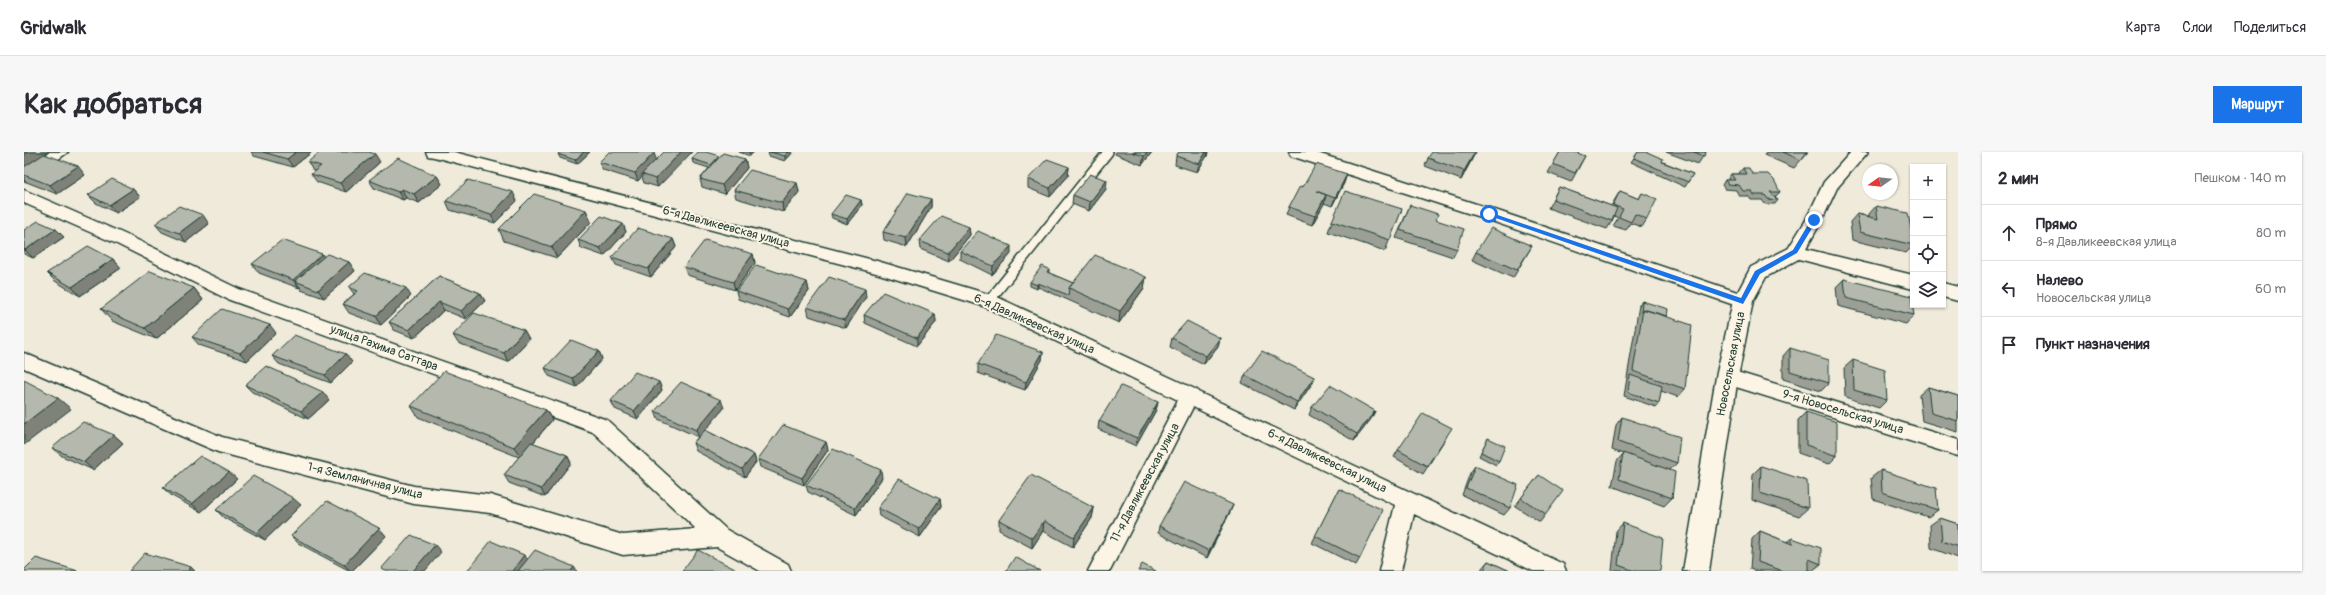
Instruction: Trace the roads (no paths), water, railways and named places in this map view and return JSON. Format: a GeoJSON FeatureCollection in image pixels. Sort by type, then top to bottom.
{"type":"FeatureCollection","features":[{"type":"Feature","properties":{"kind":"street"},"geometry":{"type":"LineString","coordinates":[[24,176],[60,152]]}},
{"type":"Feature","properties":{"kind":"street","name":"6-я Давликеевская улица"},"geometry":{"type":"LineString","coordinates":[[434,152],[877,267],[989,301],[1190,395],[1555,571]]}},
{"type":"Feature","properties":{"kind":"street"},"geometry":{"type":"LineString","coordinates":[[1296,152],[1489,214],[1743,301]]}},
{"type":"Feature","properties":{"kind":"street"},"geometry":{"type":"LineString","coordinates":[[1860,152],[1830,186],[1814,220],[1795,252],[1910,281]]}},
{"type":"Feature","properties":{"kind":"street","name":"улица Рахима Саттара"},"geometry":{"type":"LineString","coordinates":[[24,196],[123,240],[233,294],[600,426],[719,537],[780,571]]}},
{"type":"Feature","properties":{"kind":"street","name":"Новосельская улица"},"geometry":{"type":"LineString","coordinates":[[1696,571],[1727,376],[1743,301],[1758,272],[1795,252]]}},
{"type":"Feature","properties":{"kind":"street"},"geometry":{"type":"LineString","coordinates":[[1946,291],[1958,294]]}},
{"type":"Feature","properties":{"kind":"street","name":"1-я Земляничная улица"},"geometry":{"type":"LineString","coordinates":[[24,360],[218,444],[407,494],[490,504],[623,545],[719,537]]}},
{"type":"Feature","properties":{"kind":"street","name":"9-я Новосельская улица"},"geometry":{"type":"LineString","coordinates":[[1727,376],[1958,448]]}},
{"type":"Feature","properties":{"kind":"street","name":"11-я Давликеевская улица"},"geometry":{"type":"LineString","coordinates":[[1099,571],[1190,395]]}},
{"type":"Feature","properties":{"kind":"street"},"geometry":{"type":"LineString","coordinates":[[1390,571],[1408,500]]}},
{"type":"Feature","properties":{"kind":"lane"},"geometry":{"type":"LineString","coordinates":[[989,301],[1108,152]]}}]}
